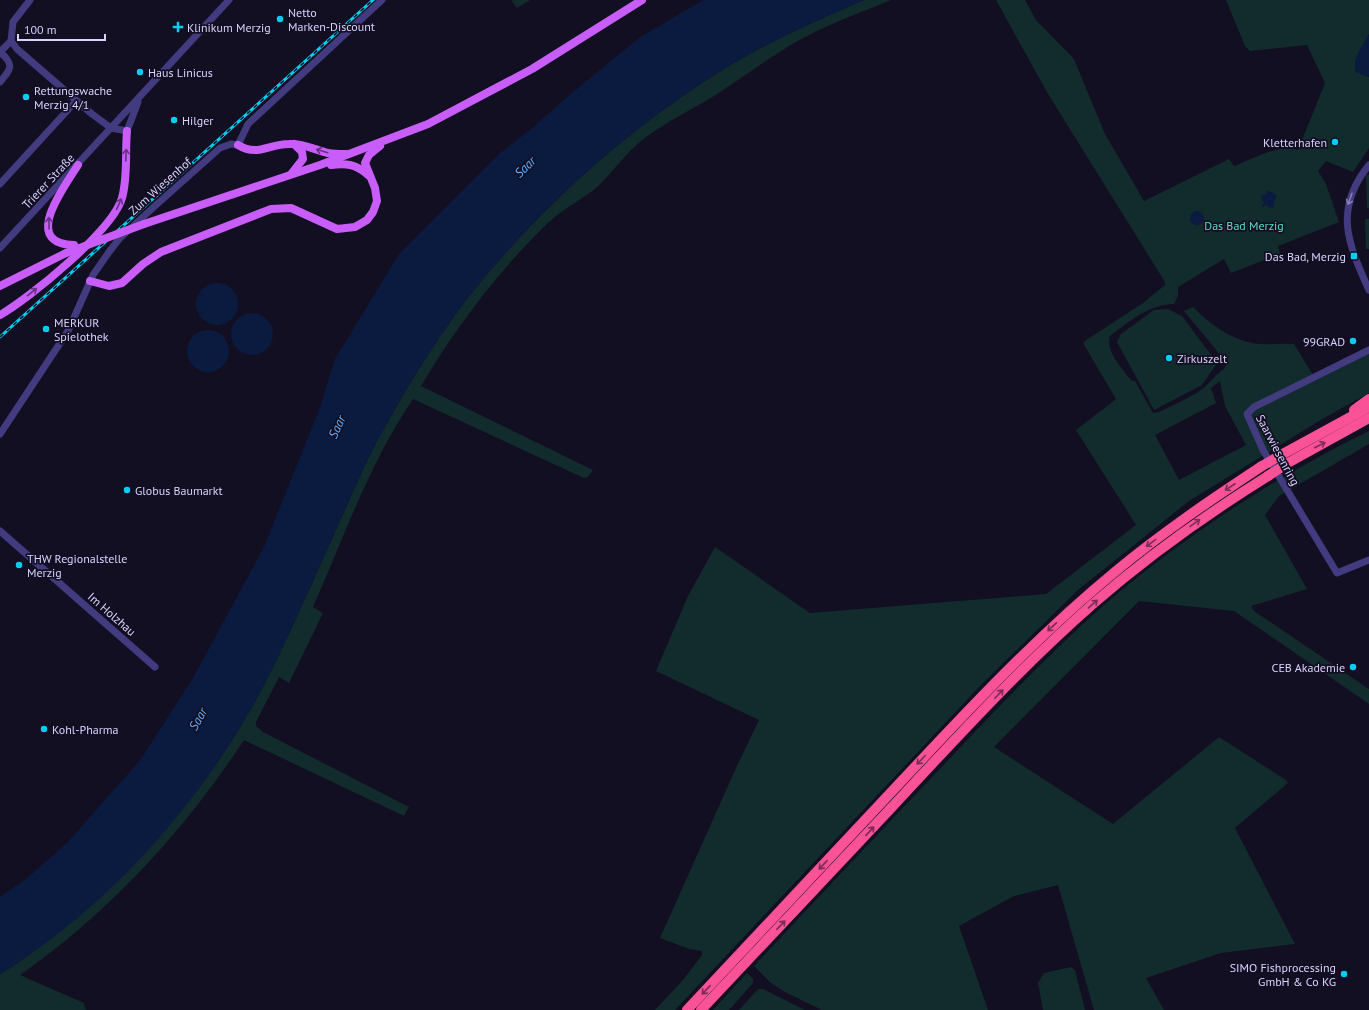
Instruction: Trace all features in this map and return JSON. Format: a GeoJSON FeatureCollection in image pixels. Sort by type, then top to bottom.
{"type":"FeatureCollection","features":[{"type":"Feature","properties":{"kind":"highway"},"geometry":{"type":"LineString","coordinates":[[1335,425],[1369,399]]}},
{"type":"Feature","properties":{"kind":"highway"},"geometry":{"type":"LineString","coordinates":[[701,1010],[729,973],[952,736],[1030,648],[1116,571],[1182,519],[1262,466],[1369,407]]}},
{"type":"Feature","properties":{"kind":"highway"},"geometry":{"type":"LineString","coordinates":[[968,718],[1123,579],[1189,528],[1286,464],[1366,420]]}},
{"type":"Feature","properties":{"kind":"highway"},"geometry":{"type":"LineString","coordinates":[[687,1010],[729,973]]}},
{"type":"Feature","properties":{"kind":"main road"},"geometry":{"type":"LineString","coordinates":[[0,286],[66,253],[97,240],[291,174],[320,166],[386,142],[428,124],[505,84],[642,0]]}},
{"type":"Feature","properties":{"kind":"main road"},"geometry":{"type":"LineString","coordinates":[[0,315],[20,302],[50,277],[99,233],[116,212],[124,189],[127,131]]}},
{"type":"Feature","properties":{"kind":"main road"},"geometry":{"type":"LineString","coordinates":[[90,281],[109,286],[122,283],[143,264],[161,252],[271,209],[291,208],[337,228],[355,227],[366,220],[373,212],[376,201],[375,188],[366,167],[366,160],[386,142]]}},
{"type":"Feature","properties":{"kind":"main road"},"geometry":{"type":"LineString","coordinates":[[238,145],[245,149],[256,151],[283,144],[294,144],[305,145],[326,153],[351,154]]}},
{"type":"Feature","properties":{"kind":"main road"},"geometry":{"type":"LineString","coordinates":[[291,174],[303,159],[302,152],[294,144]]}},
{"type":"Feature","properties":{"kind":"main road"},"geometry":{"type":"LineString","coordinates":[[320,166],[345,163],[359,167],[369,176]]}},
{"type":"Feature","properties":{"kind":"main road"},"geometry":{"type":"LineString","coordinates":[[78,165],[54,205],[48,220],[48,227],[53,237],[63,244],[74,245],[97,240]]}},
{"type":"Feature","properties":{"kind":"street"},"geometry":{"type":"LineString","coordinates":[[0,82],[10,67],[10,63],[0,52],[11,41],[13,22],[30,0]]}},
{"type":"Feature","properties":{"kind":"street","name":"Trierer Straße"},"geometry":{"type":"LineString","coordinates":[[0,248],[230,0]]}},
{"type":"Feature","properties":{"kind":"street"},"geometry":{"type":"LineString","coordinates":[[238,145],[248,124],[382,0]]}},
{"type":"Feature","properties":{"kind":"street"},"geometry":{"type":"LineString","coordinates":[[11,41],[17,49],[76,101],[111,128],[127,131]]}},
{"type":"Feature","properties":{"kind":"street","name":"Trierer Straße"},"geometry":{"type":"LineString","coordinates":[[127,131],[133,110],[145,90]]}},
{"type":"Feature","properties":{"kind":"street"},"geometry":{"type":"LineString","coordinates":[[0,184],[76,101]]}},
{"type":"Feature","properties":{"kind":"street","name":"Zum Wiesenhof"},"geometry":{"type":"LineString","coordinates":[[0,434],[68,331],[90,281],[103,259],[119,238],[220,148],[231,144],[238,145]]}},
{"type":"Feature","properties":{"kind":"street"},"geometry":{"type":"LineString","coordinates":[[1368,287],[1354,256],[1347,218],[1348,203],[1353,190],[1359,178],[1369,165]]}},
{"type":"Feature","properties":{"kind":"street","name":"Saarwiesenring"},"geometry":{"type":"LineString","coordinates":[[1369,350],[1254,407],[1247,414],[1264,450],[1337,573],[1369,560]]}},
{"type":"Feature","properties":{"kind":"street","name":"Im Holzhau"},"geometry":{"type":"LineString","coordinates":[[0,531],[155,667]]}},
{"type":"Feature","properties":{"kind":"green space"},"geometry":{"type":"Polygon","coordinates":[[[511,0],[530,0],[517,8],[511,0]]]}},
{"type":"Feature","properties":{"kind":"green space"},"geometry":{"type":"Polygon","coordinates":[[[864,0],[891,0],[839,21],[801,39],[714,96],[661,127],[638,143],[597,187],[549,222],[513,259],[464,320],[421,386],[593,470],[588,477],[584,478],[413,399],[398,423],[358,500],[313,607],[323,613],[289,683],[279,677],[256,722],[256,726],[263,732],[409,807],[404,816],[244,740],[221,774],[196,806],[143,868],[115,897],[85,924],[53,951],[20,975],[84,1003],[85,1009],[88,1010],[0,1010],[0,974],[31,953],[61,929],[109,887],[136,860],[187,803],[232,740],[252,707],[280,653],[363,468],[377,441],[426,357],[483,279],[534,223],[588,170],[647,122],[677,100],[745,56],[864,0]]]}},
{"type":"Feature","properties":{"kind":"green space","name":"Das Bad Merzig"},"geometry":{"type":"Polygon","coordinates":[[[996,0],[1025,0],[1036,20],[1074,59],[1105,134],[1144,201],[1229,159],[1234,166],[1266,153],[1282,149],[1298,150],[1325,83],[1307,45],[1250,51],[1245,46],[1226,0],[1369,0],[1369,34],[1357,57],[1355,67],[1356,72],[1369,77],[1369,148],[1353,172],[1326,161],[1318,171],[1326,184],[1339,222],[1278,246],[1280,254],[1231,273],[1224,259],[1178,287],[1178,296],[1174,304],[1156,307],[1140,315],[1110,336],[1109,342],[1112,354],[1132,381],[1135,381],[1153,413],[1159,412],[1201,390],[1224,369],[1227,363],[1184,311],[1193,307],[1215,326],[1241,340],[1260,344],[1294,344],[1316,380],[1369,354],[1369,393],[1319,421],[1189,501],[1078,590],[979,687],[675,1010],[655,1010],[683,980],[702,955],[702,951],[689,949],[660,938],[759,720],[656,671],[688,596],[715,547],[810,613],[1046,594],[1136,525],[1076,430],[1116,399],[1083,343],[1143,303],[1165,285],[1165,282],[1048,94],[996,0]],[[1220,381],[1211,388],[1216,403],[1155,435],[1179,480],[1246,445],[1225,406],[1220,381]]]}},
{"type":"Feature","properties":{"kind":"green space"},"geometry":{"type":"Polygon","coordinates":[[[1366,175],[1369,175],[1369,208],[1367,208],[1366,175]]]}},
{"type":"Feature","properties":{"kind":"green space"},"geometry":{"type":"Polygon","coordinates":[[[1365,219],[1369,219],[1369,249],[1366,249],[1365,219]]]}},
{"type":"Feature","properties":{"kind":"green space"},"geometry":{"type":"Polygon","coordinates":[[[1168,309],[1182,316],[1217,363],[1202,385],[1154,410],[1117,342],[1121,334],[1154,310],[1168,309]]]}},
{"type":"Feature","properties":{"kind":"green space"},"geometry":{"type":"Polygon","coordinates":[[[1369,431],[1369,444],[1279,496],[1265,515],[1307,589],[1251,606],[1254,611],[1369,689],[1369,704],[1234,611],[1139,601],[994,747],[1113,824],[1219,737],[1286,780],[1288,783],[1235,828],[1295,944],[1221,953],[1146,978],[1164,1010],[1094,1010],[1058,885],[1014,896],[959,926],[988,1010],[822,1010],[783,991],[771,983],[754,966],[997,709],[1039,666],[1104,605],[1166,555],[1231,509],[1299,468],[1369,431]]]}},
{"type":"Feature","properties":{"kind":"green space"},"geometry":{"type":"Polygon","coordinates":[[[1071,967],[1075,970],[1085,1010],[1043,1010],[1038,983],[1044,973],[1071,967]]]}},
{"type":"Feature","properties":{"kind":"green space"},"geometry":{"type":"Polygon","coordinates":[[[747,973],[753,979],[753,983],[729,1010],[713,1010],[747,973]]]}},
{"type":"Feature","properties":{"kind":"green space"},"geometry":{"type":"Polygon","coordinates":[[[758,989],[763,989],[805,1010],[739,1010],[758,989]]]}},
{"type":"Feature","properties":{"kind":"water","name":"Saar"},"geometry":{"type":"Polygon","coordinates":[[[703,0],[864,0],[745,56],[677,100],[647,122],[588,170],[508,250],[468,298],[426,357],[372,450],[270,673],[246,717],[219,761],[155,842],[120,880],[82,915],[42,946],[0,974],[0,897],[26,879],[67,843],[141,759],[193,678],[264,547],[319,410],[335,359],[399,254],[499,154],[531,129],[567,97],[639,38],[703,0]]]}},
{"type":"Feature","properties":{"kind":"water"},"geometry":{"type":"Polygon","coordinates":[[[1369,34],[1369,77],[1356,72],[1355,67],[1359,52],[1369,34]]]}},
{"type":"Feature","properties":{"kind":"water"},"geometry":{"type":"Polygon","coordinates":[[[1268,190],[1277,196],[1272,208],[1268,207],[1266,204],[1264,207],[1262,206],[1264,202],[1261,199],[1262,195],[1265,195],[1268,190]]]}},
{"type":"Feature","properties":{"kind":"water"},"geometry":{"type":"Polygon","coordinates":[[[1197,211],[1202,213],[1204,218],[1202,223],[1197,225],[1192,223],[1190,218],[1192,213],[1197,211]]]}},
{"type":"Feature","properties":{"kind":"water"},"geometry":{"type":"Polygon","coordinates":[[[213,283],[221,283],[232,289],[238,300],[238,308],[232,319],[221,325],[213,325],[202,319],[196,308],[196,300],[202,289],[213,283]]]}},
{"type":"Feature","properties":{"kind":"water"},"geometry":{"type":"Polygon","coordinates":[[[252,313],[267,319],[273,334],[267,349],[252,355],[237,349],[231,334],[237,319],[252,313]]]}},
{"type":"Feature","properties":{"kind":"water"},"geometry":{"type":"Polygon","coordinates":[[[208,330],[223,336],[229,351],[223,366],[208,372],[193,366],[187,351],[193,336],[208,330]]]}},
{"type":"Feature","properties":{"kind":"railway"},"geometry":{"type":"LineString","coordinates":[[0,337],[373,0]]}},
{"type":"Feature","properties":{"kind":"place","name":"Netto Marken-Discount"},"geometry":{"type":"Point","coordinates":[280,19]}},
{"type":"Feature","properties":{"kind":"place","name":"Klinikum Merzig"},"geometry":{"type":"Point","coordinates":[178,27]}},
{"type":"Feature","properties":{"kind":"place","name":"Haus Linicus"},"geometry":{"type":"Point","coordinates":[140,72]}},
{"type":"Feature","properties":{"kind":"place","name":"Rettungswache Merzig 4/1"},"geometry":{"type":"Point","coordinates":[26,97]}},
{"type":"Feature","properties":{"kind":"place","name":"Hilger"},"geometry":{"type":"Point","coordinates":[174,120]}},
{"type":"Feature","properties":{"kind":"place","name":"Kletterhafen"},"geometry":{"type":"Point","coordinates":[1335,142]}},
{"type":"Feature","properties":{"kind":"place","name":"Das Bad, Merzig"},"geometry":{"type":"Point","coordinates":[1354,256]}},
{"type":"Feature","properties":{"kind":"place","name":"MERKUR Spielothek"},"geometry":{"type":"Point","coordinates":[46,329]}},
{"type":"Feature","properties":{"kind":"place","name":"99GRAD"},"geometry":{"type":"Point","coordinates":[1353,341]}},
{"type":"Feature","properties":{"kind":"place","name":"Zirkuszelt"},"geometry":{"type":"Point","coordinates":[1169,358]}},
{"type":"Feature","properties":{"kind":"place","name":"Globus Baumarkt"},"geometry":{"type":"Point","coordinates":[127,490]}},
{"type":"Feature","properties":{"kind":"place","name":"THW Regionalstelle Merzig"},"geometry":{"type":"Point","coordinates":[19,565]}},
{"type":"Feature","properties":{"kind":"place","name":"CEB Akademie"},"geometry":{"type":"Point","coordinates":[1353,667]}},
{"type":"Feature","properties":{"kind":"place","name":"Kohl-Pharma"},"geometry":{"type":"Point","coordinates":[44,729]}},
{"type":"Feature","properties":{"kind":"place","name":"SIMO Fishprocessing GmbH & Co KG"},"geometry":{"type":"Point","coordinates":[1344,974]}}]}
